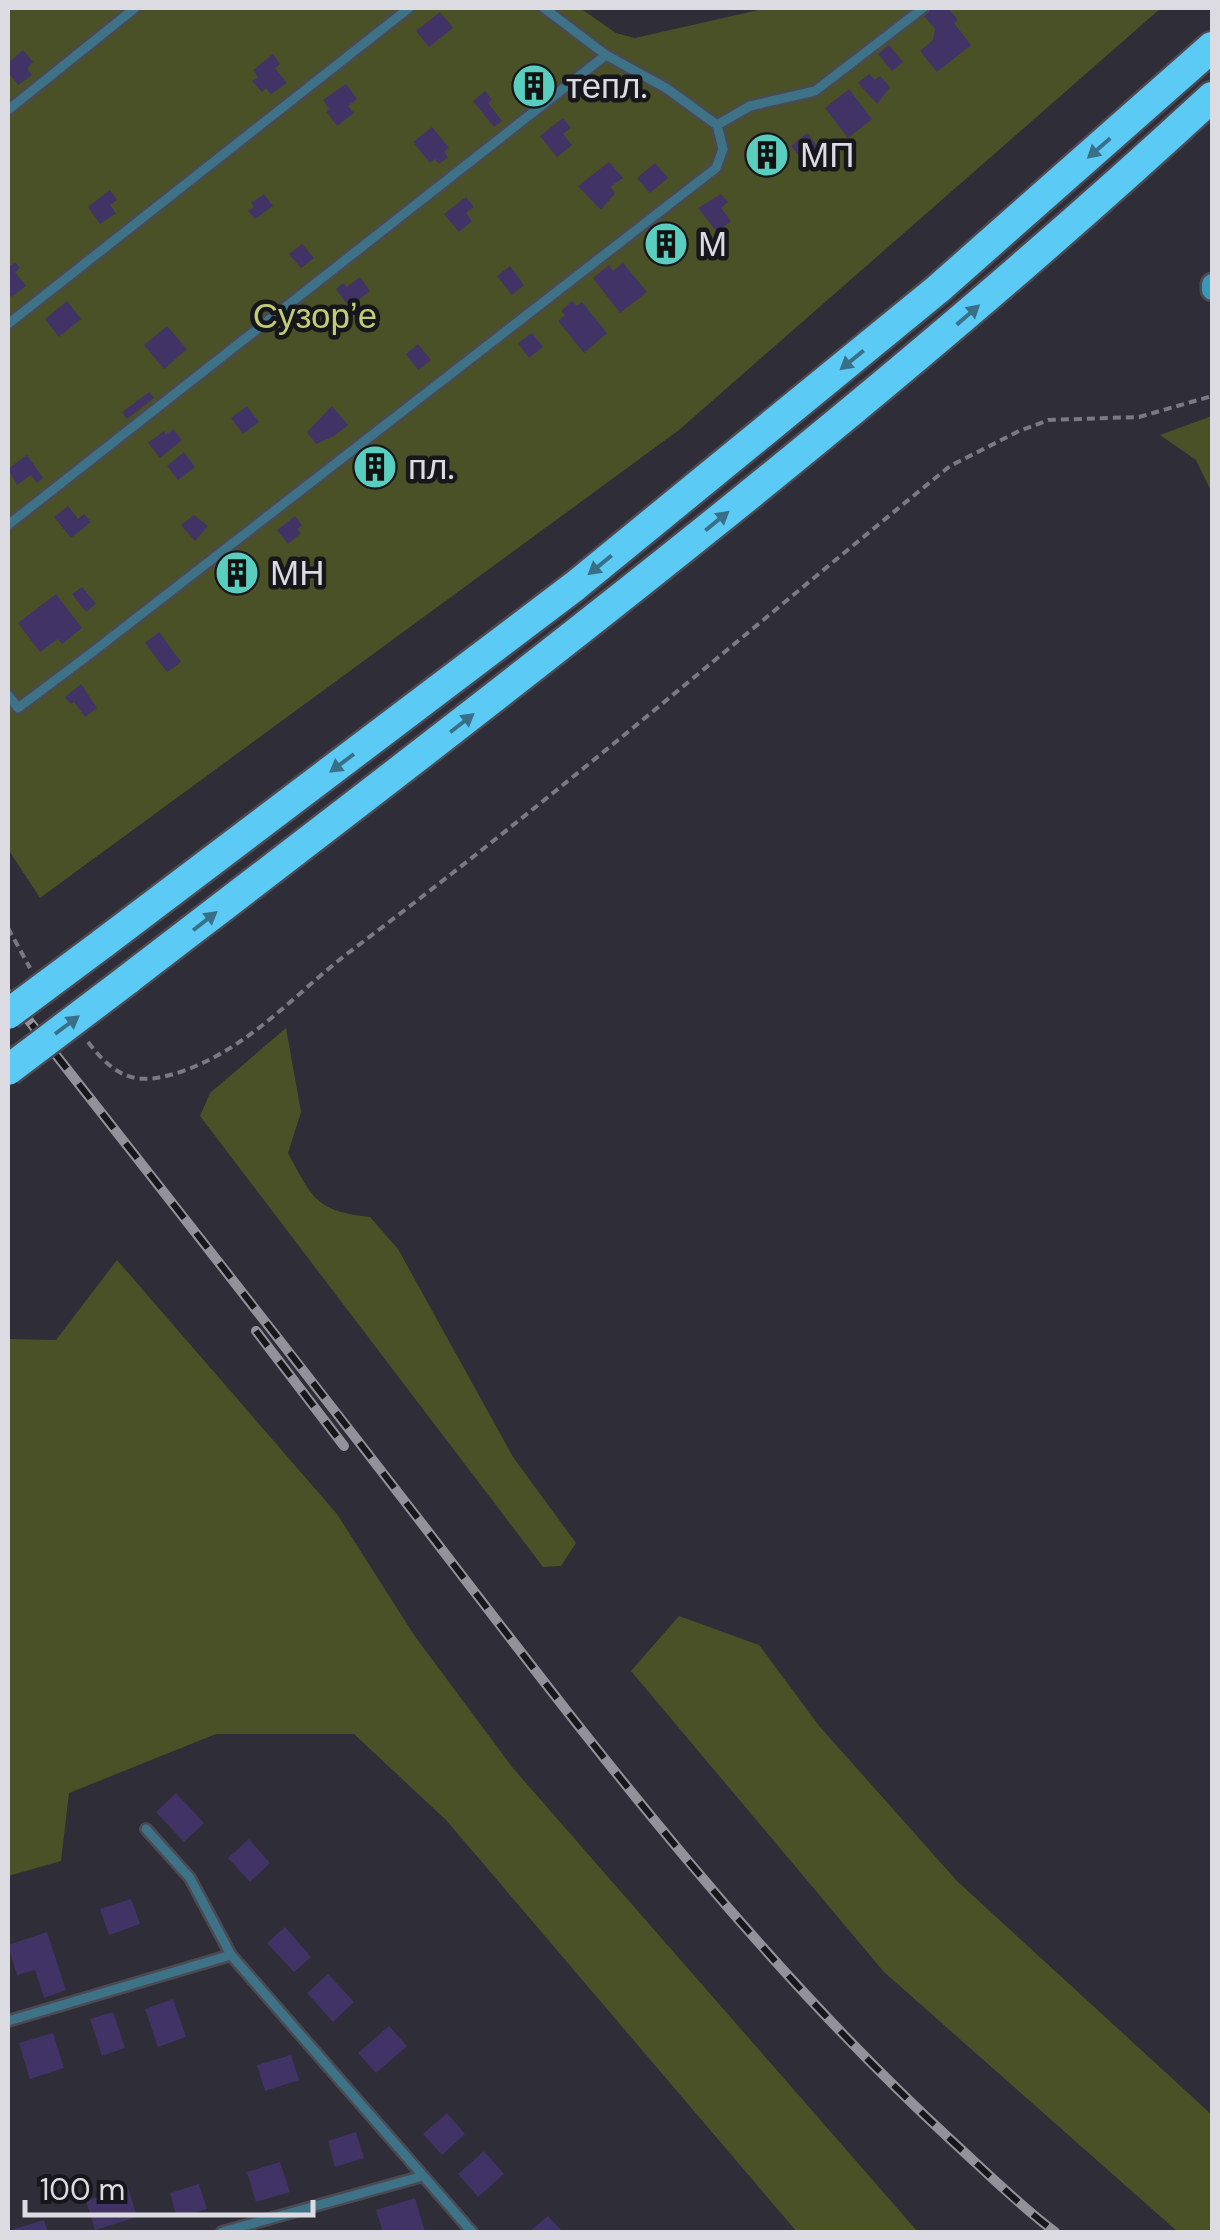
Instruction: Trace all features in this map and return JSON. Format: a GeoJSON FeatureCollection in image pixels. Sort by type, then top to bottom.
{"type":"FeatureCollection","features":[{"type":"Feature","properties":{"kind":"highway"},"geometry":{"type":"LineString","coordinates":[[8,1014],[590,574],[938,289],[1212,47]]}},
{"type":"Feature","properties":{"kind":"highway"},"geometry":{"type":"LineString","coordinates":[[8,1070],[606,612],[960,322],[1203,106]]}},
{"type":"Feature","properties":{"kind":"lane"},"geometry":{"type":"LineString","coordinates":[[8,110],[135,8]]}},
{"type":"Feature","properties":{"kind":"lane"},"geometry":{"type":"LineString","coordinates":[[8,324],[409,8]]}},
{"type":"Feature","properties":{"kind":"lane"},"geometry":{"type":"LineString","coordinates":[[8,695],[18,708],[716,168],[723,149],[717,124],[666,88],[606,56],[544,8]]}},
{"type":"Feature","properties":{"kind":"lane"},"geometry":{"type":"LineString","coordinates":[[717,124],[750,106],[816,91],[923,8]]}},
{"type":"Feature","properties":{"kind":"lane"},"geometry":{"type":"LineString","coordinates":[[8,526],[606,56]]}},
{"type":"Feature","properties":{"kind":"lane"},"geometry":{"type":"LineString","coordinates":[[146,1829],[190,1878],[231,1954],[472,2232]]}},
{"type":"Feature","properties":{"kind":"lane"},"geometry":{"type":"LineString","coordinates":[[8,2021],[231,1954]]}},
{"type":"Feature","properties":{"kind":"lane"},"geometry":{"type":"LineString","coordinates":[[222,2232],[423,2176]]}},
{"type":"Feature","properties":{"kind":"path"},"geometry":{"type":"LineString","coordinates":[[80,1032],[102,1060],[123,1077],[182,1072],[253,1036],[328,968],[444,880],[950,466],[1018,431],[1049,420],[1140,416],[1212,396]]}},
{"type":"Feature","properties":{"kind":"path"},"geometry":{"type":"LineString","coordinates":[[8,928],[36,976]]}},
{"type":"Feature","properties":{"kind":"green space","name":"Сузорʼе"},"geometry":{"type":"Polygon","coordinates":[[[8,8],[580,8],[616,33],[635,38],[767,8],[1161,8],[679,430],[40,898],[8,849],[8,8]]]}},
{"type":"Feature","properties":{"kind":"green space"},"geometry":{"type":"Polygon","coordinates":[[[1212,416],[1212,493],[1196,460],[1160,435],[1212,416]]]}},
{"type":"Feature","properties":{"kind":"green space"},"geometry":{"type":"Polygon","coordinates":[[[286,1028],[301,1112],[288,1153],[318,1200],[338,1211],[370,1217],[398,1249],[513,1457],[576,1543],[561,1566],[543,1567],[200,1116],[210,1093],[286,1028]]]}},
{"type":"Feature","properties":{"kind":"green space"},"geometry":{"type":"Polygon","coordinates":[[[117,1260],[337,1514],[414,1635],[512,1767],[918,2232],[797,2232],[446,1820],[354,1734],[216,1734],[69,1793],[61,1861],[8,1876],[8,1339],[56,1340],[117,1260]]]}},
{"type":"Feature","properties":{"kind":"green space"},"geometry":{"type":"Polygon","coordinates":[[[679,1616],[759,1645],[820,1727],[957,1881],[1212,2115],[1212,2232],[1178,2232],[884,1972],[631,1671],[679,1616]]]}},
{"type":"Feature","properties":{"kind":"building"},"geometry":{"type":"Polygon","coordinates":[[[931,8],[948,8],[971,45],[937,72],[920,51],[933,40],[935,29],[923,15],[931,8]]]}},
{"type":"Feature","properties":{"kind":"building"},"geometry":{"type":"Polygon","coordinates":[[[440,12],[453,28],[429,47],[416,31],[440,12]]]}},
{"type":"Feature","properties":{"kind":"building"},"geometry":{"type":"Polygon","coordinates":[[[889,45],[903,62],[892,71],[878,54],[889,45]]]}},
{"type":"Feature","properties":{"kind":"building"},"geometry":{"type":"Polygon","coordinates":[[[23,50],[33,62],[27,68],[32,75],[18,85],[8,72],[8,63],[23,50]]]}},
{"type":"Feature","properties":{"kind":"building"},"geometry":{"type":"Polygon","coordinates":[[[273,54],[280,64],[275,68],[287,83],[271,94],[266,88],[262,92],[252,81],[258,77],[253,70],[273,54]]]}},
{"type":"Feature","properties":{"kind":"building"},"geometry":{"type":"Polygon","coordinates":[[[869,74],[875,80],[880,76],[890,87],[877,104],[858,83],[869,74]]]}},
{"type":"Feature","properties":{"kind":"building"},"geometry":{"type":"Polygon","coordinates":[[[346,84],[357,99],[348,106],[354,113],[337,126],[323,100],[346,84]]]}},
{"type":"Feature","properties":{"kind":"building"},"geometry":{"type":"Polygon","coordinates":[[[849,89],[872,119],[848,138],[825,108],[849,89]]]}},
{"type":"Feature","properties":{"kind":"building"},"geometry":{"type":"Polygon","coordinates":[[[485,91],[492,100],[488,103],[502,121],[494,127],[473,101],[485,91]]]}},
{"type":"Feature","properties":{"kind":"building"},"geometry":{"type":"Polygon","coordinates":[[[563,118],[571,128],[563,134],[572,145],[557,157],[540,136],[563,118]]]}},
{"type":"Feature","properties":{"kind":"building"},"geometry":{"type":"Polygon","coordinates":[[[432,127],[449,148],[444,152],[448,157],[439,164],[435,159],[430,163],[413,142],[432,127]]]}},
{"type":"Feature","properties":{"kind":"building"},"geometry":{"type":"Polygon","coordinates":[[[807,133],[825,156],[809,169],[791,146],[807,133]]]}},
{"type":"Feature","properties":{"kind":"building"},"geometry":{"type":"Polygon","coordinates":[[[609,162],[623,178],[610,187],[615,193],[601,210],[578,186],[609,162]]]}},
{"type":"Feature","properties":{"kind":"building"},"geometry":{"type":"Polygon","coordinates":[[[655,163],[668,178],[650,193],[637,178],[655,163]]]}},
{"type":"Feature","properties":{"kind":"building"},"geometry":{"type":"Polygon","coordinates":[[[110,190],[117,200],[110,205],[116,213],[100,224],[88,207],[110,190]]]}},
{"type":"Feature","properties":{"kind":"building"},"geometry":{"type":"Polygon","coordinates":[[[264,194],[273,206],[255,219],[248,211],[254,207],[251,203],[264,194]]]}},
{"type":"Feature","properties":{"kind":"building"},"geometry":{"type":"Polygon","coordinates":[[[721,194],[728,202],[721,208],[731,221],[717,232],[698,208],[721,194]]]}},
{"type":"Feature","properties":{"kind":"building"},"geometry":{"type":"Polygon","coordinates":[[[466,197],[474,207],[466,213],[472,221],[459,232],[444,214],[466,197]]]}},
{"type":"Feature","properties":{"kind":"building"},"geometry":{"type":"Polygon","coordinates":[[[670,226],[681,240],[669,251],[660,240],[664,237],[661,233],[670,226]]]}},
{"type":"Feature","properties":{"kind":"building"},"geometry":{"type":"Polygon","coordinates":[[[302,244],[314,258],[301,268],[289,254],[302,244]]]}},
{"type":"Feature","properties":{"kind":"building"},"geometry":{"type":"Polygon","coordinates":[[[15,262],[20,268],[15,272],[26,286],[11,297],[8,268],[15,262]]]}},
{"type":"Feature","properties":{"kind":"building"},"geometry":{"type":"Polygon","coordinates":[[[623,263],[647,292],[620,313],[593,278],[609,265],[613,271],[623,263]]]}},
{"type":"Feature","properties":{"kind":"building"},"geometry":{"type":"Polygon","coordinates":[[[510,266],[524,285],[512,295],[497,276],[510,266]]]}},
{"type":"Feature","properties":{"kind":"building"},"geometry":{"type":"Polygon","coordinates":[[[360,277],[370,291],[349,307],[336,289],[343,283],[347,287],[360,277]]]}},
{"type":"Feature","properties":{"kind":"building"},"geometry":{"type":"Polygon","coordinates":[[[67,301],[81,319],[59,337],[45,319],[67,301]]]}},
{"type":"Feature","properties":{"kind":"building"},"geometry":{"type":"Polygon","coordinates":[[[572,301],[577,306],[582,302],[607,333],[584,353],[558,321],[565,315],[561,311],[572,301]]]}},
{"type":"Feature","properties":{"kind":"building"},"geometry":{"type":"Polygon","coordinates":[[[167,326],[187,349],[164,369],[144,345],[167,326]]]}},
{"type":"Feature","properties":{"kind":"building"},"geometry":{"type":"Polygon","coordinates":[[[532,333],[543,347],[529,358],[518,343],[532,333]]]}},
{"type":"Feature","properties":{"kind":"building"},"geometry":{"type":"Polygon","coordinates":[[[418,344],[431,360],[418,370],[406,354],[418,344]]]}},
{"type":"Feature","properties":{"kind":"building"},"geometry":{"type":"Polygon","coordinates":[[[149,392],[154,398],[127,419],[122,412],[149,392]]]}},
{"type":"Feature","properties":{"kind":"building"},"geometry":{"type":"Polygon","coordinates":[[[247,406],[259,422],[243,434],[231,418],[247,406]]]}},
{"type":"Feature","properties":{"kind":"building"},"geometry":{"type":"Polygon","coordinates":[[[332,406],[348,425],[316,444],[307,432],[332,406]]]}},
{"type":"Feature","properties":{"kind":"building"},"geometry":{"type":"Polygon","coordinates":[[[173,429],[182,440],[160,458],[148,443],[173,429]]]}},
{"type":"Feature","properties":{"kind":"building"},"geometry":{"type":"Polygon","coordinates":[[[384,448],[395,462],[378,475],[368,461],[384,448]]]}},
{"type":"Feature","properties":{"kind":"building"},"geometry":{"type":"Polygon","coordinates":[[[184,452],[195,467],[178,480],[167,466],[184,452]]]}},
{"type":"Feature","properties":{"kind":"building"},"geometry":{"type":"Polygon","coordinates":[[[27,455],[43,478],[37,483],[31,475],[17,485],[8,469],[27,455]]]}},
{"type":"Feature","properties":{"kind":"building"},"geometry":{"type":"Polygon","coordinates":[[[68,506],[78,519],[84,514],[91,522],[71,538],[54,517],[68,506]]]}},
{"type":"Feature","properties":{"kind":"building"},"geometry":{"type":"Polygon","coordinates":[[[194,515],[208,526],[195,541],[181,525],[194,515]]]}},
{"type":"Feature","properties":{"kind":"building"},"geometry":{"type":"Polygon","coordinates":[[[295,516],[302,525],[297,529],[301,533],[288,544],[277,530],[295,516]]]}},
{"type":"Feature","properties":{"kind":"building"},"geometry":{"type":"Polygon","coordinates":[[[82,587],[96,604],[86,612],[72,594],[82,587]]]}},
{"type":"Feature","properties":{"kind":"building"},"geometry":{"type":"Polygon","coordinates":[[[56,594],[82,628],[62,644],[58,639],[40,652],[18,623],[56,594]]]}},
{"type":"Feature","properties":{"kind":"building"},"geometry":{"type":"Polygon","coordinates":[[[159,632],[181,662],[167,672],[145,643],[159,632]]]}},
{"type":"Feature","properties":{"kind":"building"},"geometry":{"type":"Polygon","coordinates":[[[81,684],[97,708],[85,717],[65,697],[81,684]]]}},
{"type":"Feature","properties":{"kind":"building"},"geometry":{"type":"Polygon","coordinates":[[[176,1793],[204,1823],[184,1842],[156,1812],[176,1793]]]}},
{"type":"Feature","properties":{"kind":"building"},"geometry":{"type":"Polygon","coordinates":[[[249,1839],[270,1863],[250,1882],[228,1858],[249,1839]]]}},
{"type":"Feature","properties":{"kind":"building"},"geometry":{"type":"Polygon","coordinates":[[[131,1899],[140,1924],[109,1935],[100,1909],[131,1899]]]}},
{"type":"Feature","properties":{"kind":"building"},"geometry":{"type":"Polygon","coordinates":[[[285,1927],[311,1957],[294,1972],[267,1943],[285,1927]]]}},
{"type":"Feature","properties":{"kind":"building"},"geometry":{"type":"Polygon","coordinates":[[[47,1932],[66,1990],[44,1998],[35,1970],[17,1975],[8,1945],[47,1932]]]}},
{"type":"Feature","properties":{"kind":"building"},"geometry":{"type":"Polygon","coordinates":[[[328,1974],[354,2002],[333,2022],[307,1993],[328,1974]]]}},
{"type":"Feature","properties":{"kind":"building"},"geometry":{"type":"Polygon","coordinates":[[[173,1999],[186,2037],[158,2047],[145,2009],[173,1999]]]}},
{"type":"Feature","properties":{"kind":"building"},"geometry":{"type":"Polygon","coordinates":[[[113,2012],[125,2048],[102,2056],[90,2019],[113,2012]]]}},
{"type":"Feature","properties":{"kind":"building"},"geometry":{"type":"Polygon","coordinates":[[[389,2026],[407,2046],[376,2073],[358,2053],[389,2026]]]}},
{"type":"Feature","properties":{"kind":"building"},"geometry":{"type":"Polygon","coordinates":[[[53,2033],[64,2068],[30,2079],[19,2043],[53,2033]]]}},
{"type":"Feature","properties":{"kind":"building"},"geometry":{"type":"Polygon","coordinates":[[[291,2055],[299,2080],[265,2091],[257,2065],[291,2055]]]}},
{"type":"Feature","properties":{"kind":"building"},"geometry":{"type":"Polygon","coordinates":[[[447,2113],[465,2134],[442,2155],[423,2134],[447,2113]]]}},
{"type":"Feature","properties":{"kind":"building"},"geometry":{"type":"Polygon","coordinates":[[[356,2132],[364,2158],[335,2167],[328,2141],[356,2132]]]}},
{"type":"Feature","properties":{"kind":"building"},"geometry":{"type":"Polygon","coordinates":[[[484,2151],[504,2174],[478,2197],[458,2174],[484,2151]]]}},
{"type":"Feature","properties":{"kind":"building"},"geometry":{"type":"Polygon","coordinates":[[[280,2162],[290,2192],[256,2202],[247,2172],[280,2162]]]}},
{"type":"Feature","properties":{"kind":"building"},"geometry":{"type":"Polygon","coordinates":[[[199,2184],[207,2209],[177,2218],[170,2193],[199,2184]]]}},
{"type":"Feature","properties":{"kind":"building"},"geometry":{"type":"Polygon","coordinates":[[[128,2187],[137,2217],[95,2230],[86,2201],[128,2187]]]}},
{"type":"Feature","properties":{"kind":"building"},"geometry":{"type":"Polygon","coordinates":[[[415,2198],[425,2232],[383,2232],[376,2210],[415,2198]]]}},
{"type":"Feature","properties":{"kind":"building"},"geometry":{"type":"Polygon","coordinates":[[[548,2216],[563,2232],[529,2232],[548,2216]]]}},
{"type":"Feature","properties":{"kind":"building"},"geometry":{"type":"Polygon","coordinates":[[[44,2220],[48,2232],[8,2232],[8,2231],[44,2220]]]}},
{"type":"Feature","properties":{"kind":"railway"},"geometry":{"type":"LineString","coordinates":[[8,994],[688,1861],[815,2005],[882,2073],[1055,2232]]}},
{"type":"Feature","properties":{"kind":"railway"},"geometry":{"type":"LineString","coordinates":[[256,1331],[344,1446]]}},
{"type":"Feature","properties":{"kind":"place","name":"тепл."},"geometry":{"type":"Point","coordinates":[534,86]}},
{"type":"Feature","properties":{"kind":"place","name":"МП"},"geometry":{"type":"Point","coordinates":[767,155]}},
{"type":"Feature","properties":{"kind":"place","name":"М"},"geometry":{"type":"Point","coordinates":[666,244]}},
{"type":"Feature","properties":{"kind":"place","name":"пл."},"geometry":{"type":"Point","coordinates":[375,467]}},
{"type":"Feature","properties":{"kind":"place","name":"МН"},"geometry":{"type":"Point","coordinates":[237,573]}}]}
